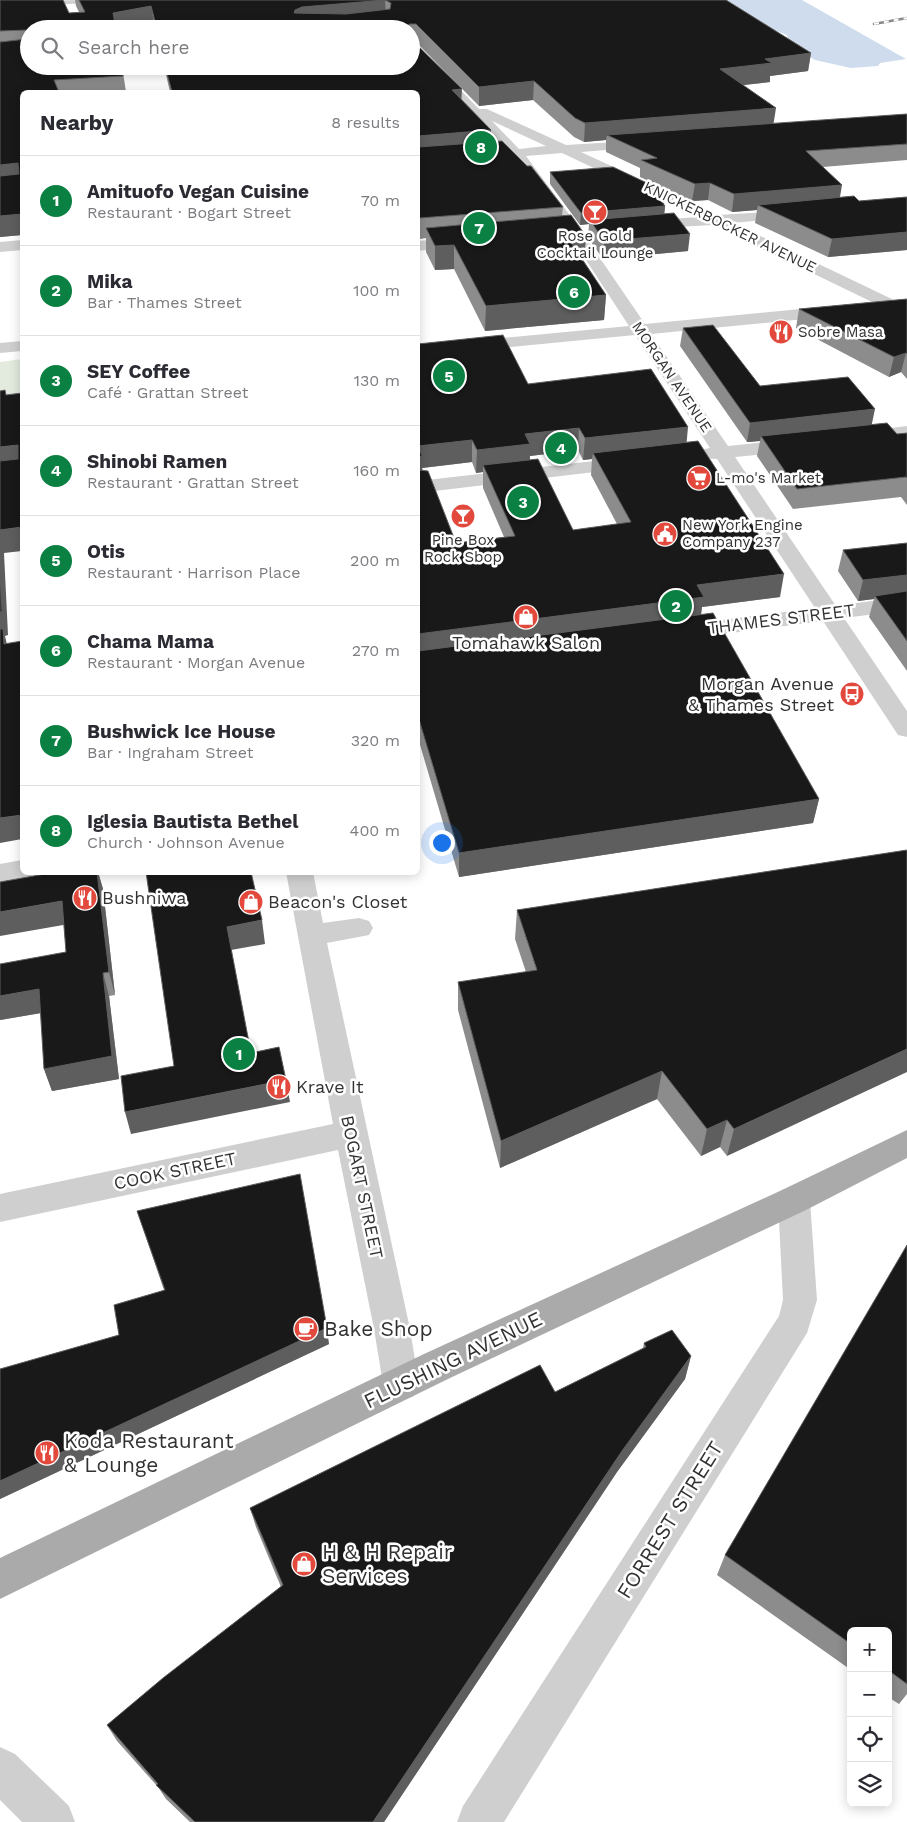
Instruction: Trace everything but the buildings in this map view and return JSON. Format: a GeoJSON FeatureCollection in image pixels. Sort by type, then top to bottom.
{"type":"FeatureCollection","features":[{"type":"Feature","properties":{"kind":"main road","name":"FLUSHING AVENUE"},"geometry":{"type":"LineString","coordinates":[[0,1578],[401,1384],[794,1200],[907,1143]]}},
{"type":"Feature","properties":{"kind":"street"},"geometry":{"type":"LineString","coordinates":[[0,4],[91,0]]}},
{"type":"Feature","properties":{"kind":"street"},"geometry":{"type":"LineString","coordinates":[[65,1],[72,14]]}},
{"type":"Feature","properties":{"kind":"street","name":"MORGAN AVENUE"},"geometry":{"type":"LineString","coordinates":[[420,55],[515,153],[576,232],[907,729]]}},
{"type":"Feature","properties":{"kind":"street","name":"KNICKERBOCKER AVENUE"},"geometry":{"type":"LineString","coordinates":[[470,106],[899,304],[907,313]]}},
{"type":"Feature","properties":{"kind":"street"},"geometry":{"type":"LineString","coordinates":[[492,155],[656,142]]}},
{"type":"Feature","properties":{"kind":"street"},"geometry":{"type":"LineString","coordinates":[[631,227],[811,211]]}},
{"type":"Feature","properties":{"kind":"street"},"geometry":{"type":"LineString","coordinates":[[554,234],[594,231]]}},
{"type":"Feature","properties":{"kind":"street"},"geometry":{"type":"LineString","coordinates":[[420,246],[476,241]]}},
{"type":"Feature","properties":{"kind":"street"},"geometry":{"type":"LineString","coordinates":[[0,247],[20,244]]}},
{"type":"Feature","properties":{"kind":"street"},"geometry":{"type":"LineString","coordinates":[[420,351],[899,304]]}},
{"type":"Feature","properties":{"kind":"street"},"geometry":{"type":"LineString","coordinates":[[0,348],[20,346]]}},
{"type":"Feature","properties":{"kind":"street"},"geometry":{"type":"LineString","coordinates":[[841,440],[907,432]]}},
{"type":"Feature","properties":{"kind":"street"},"geometry":{"type":"LineString","coordinates":[[687,457],[812,443]]}},
{"type":"Feature","properties":{"kind":"street"},"geometry":{"type":"LineString","coordinates":[[420,487],[648,461]]}},
{"type":"Feature","properties":{"kind":"street","name":"THAMES STREET"},"geometry":{"type":"LineString","coordinates":[[659,635],[907,603]]}},
{"type":"Feature","properties":{"kind":"street"},"geometry":{"type":"LineString","coordinates":[[0,874],[20,870]]}},
{"type":"Feature","properties":{"kind":"street","name":"BOGART STREET"},"geometry":{"type":"LineString","coordinates":[[300,875],[350,1134],[392,1329],[401,1384]]}},
{"type":"Feature","properties":{"kind":"street"},"geometry":{"type":"LineString","coordinates":[[310,935],[359,928]]}},
{"type":"Feature","properties":{"kind":"street","name":"COOK STREET"},"geometry":{"type":"LineString","coordinates":[[0,1208],[350,1134]]}},
{"type":"Feature","properties":{"kind":"street","name":"FORREST STREET"},"geometry":{"type":"LineString","coordinates":[[479,1822],[795,1322],[800,1300],[794,1200]]}},
{"type":"Feature","properties":{"kind":"street"},"geometry":{"type":"LineString","coordinates":[[0,1769],[53,1822]]}},
{"type":"Feature","properties":{"kind":"shaded area"},"geometry":{"type":"Polygon","coordinates":[[[20,359],[20,407],[0,409],[0,362],[20,359]]]}},
{"type":"Feature","properties":{"kind":"water"},"geometry":{"type":"Polygon","coordinates":[[[698,0],[802,0],[906,59],[880,63],[878,66],[851,68],[815,60],[788,43],[787,35],[698,0]]]}},
{"type":"Feature","properties":{"kind":"railway"},"geometry":{"type":"LineString","coordinates":[[874,24],[907,18]]}},
{"type":"Feature","properties":{"kind":"place","name":"Iglesia Bautista Bethel"},"geometry":{"type":"Point","coordinates":[481,147]}},
{"type":"Feature","properties":{"kind":"place","name":"Rose Gold Cocktail Lounge"},"geometry":{"type":"Point","coordinates":[595,212]}},
{"type":"Feature","properties":{"kind":"place","name":"Bushwick Ice House"},"geometry":{"type":"Point","coordinates":[479,228]}},
{"type":"Feature","properties":{"kind":"place","name":"Chama Mama"},"geometry":{"type":"Point","coordinates":[574,292]}},
{"type":"Feature","properties":{"kind":"place","name":"Sobre Masa"},"geometry":{"type":"Point","coordinates":[781,332]}},
{"type":"Feature","properties":{"kind":"place","name":"Otis"},"geometry":{"type":"Point","coordinates":[449,376]}},
{"type":"Feature","properties":{"kind":"place","name":"Shinobi Ramen"},"geometry":{"type":"Point","coordinates":[561,448]}},
{"type":"Feature","properties":{"kind":"place","name":"L-mo's Market"},"geometry":{"type":"Point","coordinates":[699,478]}},
{"type":"Feature","properties":{"kind":"place","name":"SEY Coffee"},"geometry":{"type":"Point","coordinates":[523,502]}},
{"type":"Feature","properties":{"kind":"place","name":"Pine Box Rock Sbop"},"geometry":{"type":"Point","coordinates":[463,516]}},
{"type":"Feature","properties":{"kind":"place","name":"New York Engine Company 237"},"geometry":{"type":"Point","coordinates":[665,534]}},
{"type":"Feature","properties":{"kind":"place","name":"Mika"},"geometry":{"type":"Point","coordinates":[676,606]}},
{"type":"Feature","properties":{"kind":"place","name":"Tomahawk Salon"},"geometry":{"type":"Point","coordinates":[526,617]}},
{"type":"Feature","properties":{"kind":"place","name":"Morgan Avenue & Thames Street"},"geometry":{"type":"Point","coordinates":[852,694]}},
{"type":"Feature","properties":{"kind":"place","name":"Bushniwa"},"geometry":{"type":"Point","coordinates":[85,898]}},
{"type":"Feature","properties":{"kind":"place","name":"Beacon's Closet"},"geometry":{"type":"Point","coordinates":[251,902]}},
{"type":"Feature","properties":{"kind":"place","name":"Amituofo Vegan Cuisine"},"geometry":{"type":"Point","coordinates":[239,1054]}},
{"type":"Feature","properties":{"kind":"place","name":"Krave It"},"geometry":{"type":"Point","coordinates":[279,1087]}},
{"type":"Feature","properties":{"kind":"place","name":"Bake Shop"},"geometry":{"type":"Point","coordinates":[306,1329]}},
{"type":"Feature","properties":{"kind":"place","name":"Koda Restaurant & Lounge"},"geometry":{"type":"Point","coordinates":[47,1453]}},
{"type":"Feature","properties":{"kind":"place","name":"H & H Repair Services"},"geometry":{"type":"Point","coordinates":[304,1564]}}]}
